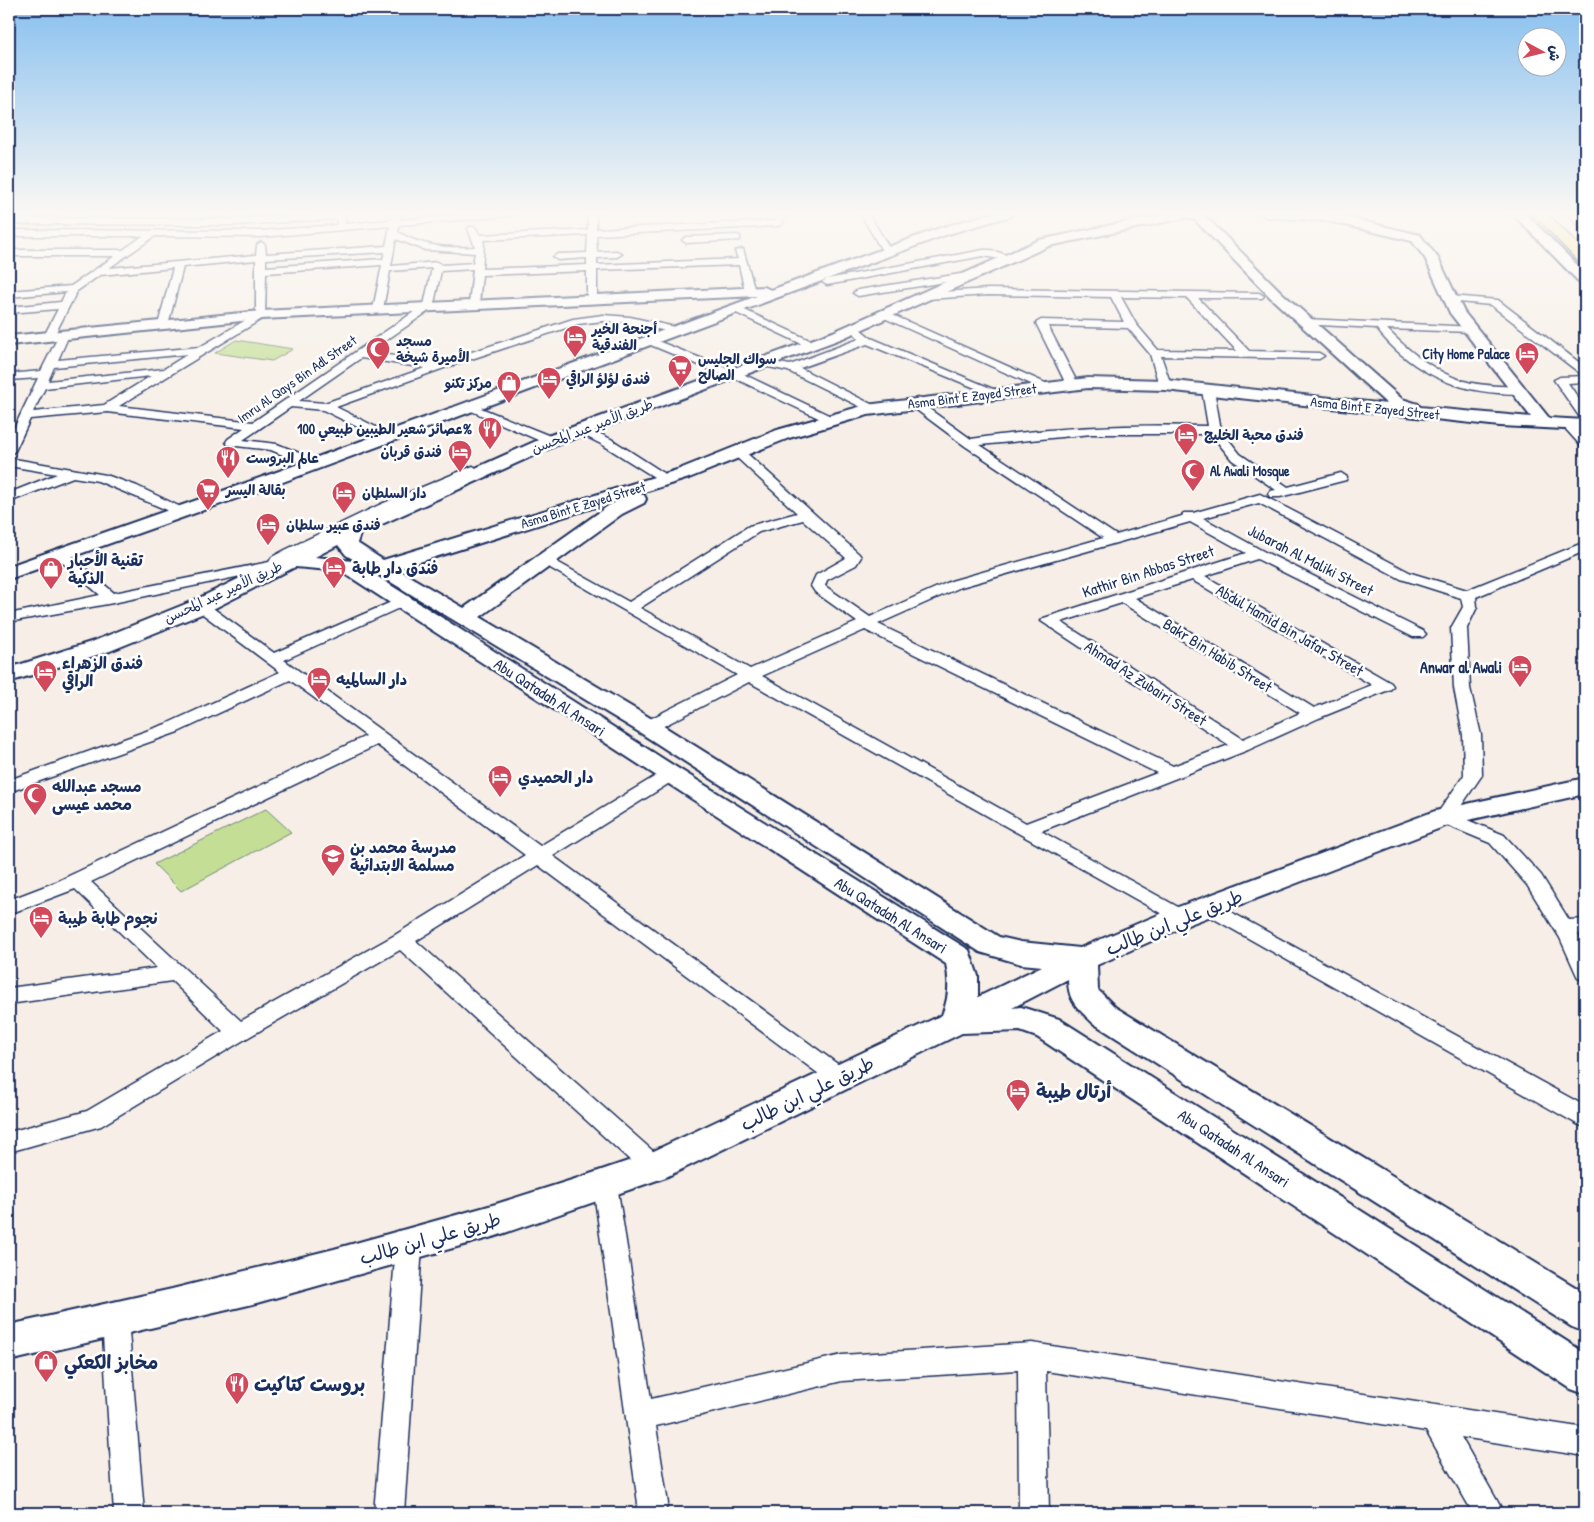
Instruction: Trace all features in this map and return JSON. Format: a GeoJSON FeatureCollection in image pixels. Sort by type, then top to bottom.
{"type":"FeatureCollection","features":[{"type":"Feature","properties":{"kind":"main road"},"geometry":{"type":"LineString","coordinates":[[9,573],[184,512],[680,331],[801,284]]}},
{"type":"Feature","properties":{"kind":"main road","name":"طريق الأمير عبد المحسن"},"geometry":{"type":"LineString","coordinates":[[9,675],[102,646],[201,606],[283,562],[551,441],[812,345],[855,328],[884,307],[924,297],[953,284]]}},
{"type":"Feature","properties":{"kind":"main road"},"geometry":{"type":"LineString","coordinates":[[1247,284],[1285,323]]}},
{"type":"Feature","properties":{"kind":"main road"},"geometry":{"type":"LineString","coordinates":[[1267,284],[1305,322],[1396,403],[1448,416]]}},
{"type":"Feature","properties":{"kind":"main road"},"geometry":{"type":"LineString","coordinates":[[1443,284],[1457,313],[1544,423]]}},
{"type":"Feature","properties":{"kind":"main road"},"geometry":{"type":"LineString","coordinates":[[9,340],[261,315],[641,295],[782,291]]}},
{"type":"Feature","properties":{"kind":"main road"},"geometry":{"type":"LineString","coordinates":[[641,295],[682,297],[729,312]]}},
{"type":"Feature","properties":{"kind":"main road"},"geometry":{"type":"LineString","coordinates":[[1305,343],[1332,368]]}},
{"type":"Feature","properties":{"kind":"main road","name":"Asma Bint E Zayed Street"},"geometry":{"type":"LineString","coordinates":[[382,567],[675,476],[783,434],[873,409],[994,392],[1088,383],[1165,385],[1448,416],[1577,425]]}},
{"type":"Feature","properties":{"kind":"main road"},"geometry":{"type":"LineString","coordinates":[[1333,404],[1358,403],[1364,394],[1389,397]]}},
{"type":"Feature","properties":{"kind":"main road"},"geometry":{"type":"LineString","coordinates":[[466,617],[616,510],[675,476]]}},
{"type":"Feature","properties":{"kind":"main road","name":"Abu Qatadah Al Ansari"},"geometry":{"type":"LineString","coordinates":[[351,531],[347,543],[352,550],[648,727],[990,945],[1021,954],[1082,959]]}},
{"type":"Feature","properties":{"kind":"main road","name":"Abu Qatadah Al Ansari"},"geometry":{"type":"LineString","coordinates":[[283,562],[346,565],[670,775],[959,958],[965,981],[962,1004],[954,1023],[1021,1019],[1048,1028],[1585,1375]]}},
{"type":"Feature","properties":{"kind":"main road","name":"طريق علي ابن طالب"},"geometry":{"type":"LineString","coordinates":[[9,1344],[115,1320],[409,1246],[606,1185],[654,1167],[840,1076],[954,1023],[1082,959],[1180,916],[1209,907],[1444,818],[1585,786]]}},
{"type":"Feature","properties":{"kind":"main road"},"geometry":{"type":"LineString","coordinates":[[1082,959],[1083,994],[1104,1015],[1585,1314]]}},
{"type":"Feature","properties":{"kind":"street"},"geometry":{"type":"LineString","coordinates":[[9,452],[48,369],[65,305],[74,289],[81,284]]}},
{"type":"Feature","properties":{"kind":"street"},"geometry":{"type":"LineString","coordinates":[[163,325],[174,284]]}},
{"type":"Feature","properties":{"kind":"street"},"geometry":{"type":"LineString","coordinates":[[107,408],[261,315],[261,284]]}},
{"type":"Feature","properties":{"kind":"street"},"geometry":{"type":"LineString","coordinates":[[378,309],[383,284]]}},
{"type":"Feature","properties":{"kind":"street"},"geometry":{"type":"LineString","coordinates":[[429,306],[434,284]]}},
{"type":"Feature","properties":{"kind":"street"},"geometry":{"type":"LineString","coordinates":[[474,304],[476,284]]}},
{"type":"Feature","properties":{"kind":"street"},"geometry":{"type":"LineString","coordinates":[[592,284],[592,298]]}},
{"type":"Feature","properties":{"kind":"street"},"geometry":{"type":"LineString","coordinates":[[748,284],[750,291]]}},
{"type":"Feature","properties":{"kind":"street"},"geometry":{"type":"LineString","coordinates":[[833,284],[858,293],[1046,387]]}},
{"type":"Feature","properties":{"kind":"street"},"geometry":{"type":"LineString","coordinates":[[858,293],[909,284]]}},
{"type":"Feature","properties":{"kind":"street"},"geometry":{"type":"LineString","coordinates":[[969,284],[988,292]]}},
{"type":"Feature","properties":{"kind":"street"},"geometry":{"type":"LineString","coordinates":[[902,285],[924,297],[954,292],[1259,296]]}},
{"type":"Feature","properties":{"kind":"street"},"geometry":{"type":"LineString","coordinates":[[9,294],[74,289]]}},
{"type":"Feature","properties":{"kind":"street"},"geometry":{"type":"LineString","coordinates":[[1116,295],[1131,325],[1155,353],[1165,385]]}},
{"type":"Feature","properties":{"kind":"street"},"geometry":{"type":"LineString","coordinates":[[1191,296],[1247,356]]}},
{"type":"Feature","properties":{"kind":"street"},"geometry":{"type":"LineString","coordinates":[[1451,299],[1494,302],[1585,372]]}},
{"type":"Feature","properties":{"kind":"street"},"geometry":{"type":"LineString","coordinates":[[9,310],[65,305]]}},
{"type":"Feature","properties":{"kind":"street","name":"Imru Al Qays Bin Adl Street"},"geometry":{"type":"LineString","coordinates":[[315,464],[273,448],[232,442],[429,306]]}},
{"type":"Feature","properties":{"kind":"street"},"geometry":{"type":"LineString","coordinates":[[729,312],[812,345]]}},
{"type":"Feature","properties":{"kind":"street"},"geometry":{"type":"LineString","coordinates":[[326,408],[440,366],[578,321],[603,318],[630,320],[680,331]]}},
{"type":"Feature","properties":{"kind":"street"},"geometry":{"type":"LineString","coordinates":[[1305,322],[1470,329]]}},
{"type":"Feature","properties":{"kind":"street"},"geometry":{"type":"LineString","coordinates":[[1072,384],[1041,323],[1131,325]]}},
{"type":"Feature","properties":{"kind":"street"},"geometry":{"type":"LineString","coordinates":[[1380,326],[1386,334],[1430,371],[1451,382],[1464,386],[1518,390]]}},
{"type":"Feature","properties":{"kind":"street"},"geometry":{"type":"LineString","coordinates":[[855,328],[858,334],[867,340],[994,392]]}},
{"type":"Feature","properties":{"kind":"street"},"geometry":{"type":"LineString","coordinates":[[791,368],[867,340]]}},
{"type":"Feature","properties":{"kind":"street"},"geometry":{"type":"LineString","coordinates":[[650,341],[733,374],[832,420]]}},
{"type":"Feature","properties":{"kind":"street"},"geometry":{"type":"LineString","coordinates":[[9,377],[48,369],[203,350]]}},
{"type":"Feature","properties":{"kind":"street"},"geometry":{"type":"LineString","coordinates":[[1155,353],[1318,356]]}},
{"type":"Feature","properties":{"kind":"street"},"geometry":{"type":"LineString","coordinates":[[359,354],[440,366]]}},
{"type":"Feature","properties":{"kind":"street"},"geometry":{"type":"LineString","coordinates":[[763,363],[791,368],[873,409]]}},
{"type":"Feature","properties":{"kind":"street"},"geometry":{"type":"LineString","coordinates":[[40,386],[167,372]]}},
{"type":"Feature","properties":{"kind":"street"},"geometry":{"type":"LineString","coordinates":[[1585,379],[1560,380],[1585,416]]}},
{"type":"Feature","properties":{"kind":"street"},"geometry":{"type":"LineString","coordinates":[[1208,390],[1215,430],[1236,457],[1286,491]]}},
{"type":"Feature","properties":{"kind":"street"},"geometry":{"type":"LineString","coordinates":[[289,403],[326,408],[386,437]]}},
{"type":"Feature","properties":{"kind":"street"},"geometry":{"type":"LineString","coordinates":[[914,403],[969,443],[1113,539]]}},
{"type":"Feature","properties":{"kind":"street"},"geometry":{"type":"LineString","coordinates":[[471,407],[551,441]]}},
{"type":"Feature","properties":{"kind":"street"},"geometry":{"type":"LineString","coordinates":[[26,416],[107,408],[254,426]]}},
{"type":"Feature","properties":{"kind":"street"},"geometry":{"type":"LineString","coordinates":[[1577,425],[1585,443]]}},
{"type":"Feature","properties":{"kind":"street"},"geometry":{"type":"LineString","coordinates":[[969,443],[1025,434],[1092,429],[1142,427],[1215,430]]}},
{"type":"Feature","properties":{"kind":"street"},"geometry":{"type":"LineString","coordinates":[[581,429],[675,476]]}},
{"type":"Feature","properties":{"kind":"street"},"geometry":{"type":"LineString","coordinates":[[738,452],[854,557],[851,562],[821,578],[818,586],[820,589],[867,623],[1172,773]]}},
{"type":"Feature","properties":{"kind":"street"},"geometry":{"type":"LineString","coordinates":[[9,462],[101,478],[132,489],[184,512]]}},
{"type":"Feature","properties":{"kind":"street"},"geometry":{"type":"LineString","coordinates":[[9,618],[113,599],[283,562],[384,508],[465,473],[495,466]]}},
{"type":"Feature","properties":{"kind":"street"},"geometry":{"type":"LineString","coordinates":[[9,498],[74,472]]}},
{"type":"Feature","properties":{"kind":"street"},"geometry":{"type":"LineString","coordinates":[[648,727],[750,675],[956,584],[1189,516],[1340,477]]}},
{"type":"Feature","properties":{"kind":"street"},"geometry":{"type":"LineString","coordinates":[[1260,498],[1406,576],[1468,595],[1585,546]]}},
{"type":"Feature","properties":{"kind":"street"},"geometry":{"type":"LineString","coordinates":[[629,608],[754,529],[806,515]]}},
{"type":"Feature","properties":{"kind":"street","name":"Jubarah Al Maliki Street"},"geometry":{"type":"LineString","coordinates":[[1189,516],[1258,554],[1418,634]]}},
{"type":"Feature","properties":{"kind":"street","name":"Kathir Bin Abbas Street"},"geometry":{"type":"LineString","coordinates":[[1049,621],[1258,554]]}},
{"type":"Feature","properties":{"kind":"street"},"geometry":{"type":"LineString","coordinates":[[62,555],[113,599]]}},
{"type":"Feature","properties":{"kind":"street"},"geometry":{"type":"LineString","coordinates":[[545,561],[1180,916]]}},
{"type":"Feature","properties":{"kind":"street","name":"Abdul Hamid Bin Jafar Street"},"geometry":{"type":"LineString","coordinates":[[1194,575],[1385,686],[1312,714]]}},
{"type":"Feature","properties":{"kind":"street"},"geometry":{"type":"LineString","coordinates":[[1468,595],[1470,607],[1460,628],[1462,688],[1472,735],[1473,775],[1444,818],[1497,839],[1534,880],[1563,927],[1585,973]]}},
{"type":"Feature","properties":{"kind":"street","name":"Bakr Bin Habib Street"},"geometry":{"type":"LineString","coordinates":[[1123,596],[1312,714]]}},
{"type":"Feature","properties":{"kind":"street"},"geometry":{"type":"LineString","coordinates":[[273,659],[404,601]]}},
{"type":"Feature","properties":{"kind":"street"},"geometry":{"type":"LineString","coordinates":[[201,606],[840,1076]]}},
{"type":"Feature","properties":{"kind":"street","name":"Ahmad Az Zubairi Street"},"geometry":{"type":"LineString","coordinates":[[1049,621],[1242,746]]}},
{"type":"Feature","properties":{"kind":"street"},"geometry":{"type":"LineString","coordinates":[[9,786],[172,728],[292,673]]}},
{"type":"Feature","properties":{"kind":"street"},"geometry":{"type":"LineString","coordinates":[[1026,830],[1242,746],[1312,714]]}},
{"type":"Feature","properties":{"kind":"street"},"geometry":{"type":"LineString","coordinates":[[9,907],[78,880],[379,737]]}},
{"type":"Feature","properties":{"kind":"street"},"geometry":{"type":"LineString","coordinates":[[9,1142],[93,1119],[238,1032],[402,940],[670,775]]}},
{"type":"Feature","properties":{"kind":"street"},"geometry":{"type":"LineString","coordinates":[[78,880],[238,1032]]}},
{"type":"Feature","properties":{"kind":"street"},"geometry":{"type":"LineString","coordinates":[[1209,907],[1585,1117]]}},
{"type":"Feature","properties":{"kind":"street"},"geometry":{"type":"LineString","coordinates":[[1563,927],[1585,926]]}},
{"type":"Feature","properties":{"kind":"street"},"geometry":{"type":"LineString","coordinates":[[402,940],[654,1167]]}},
{"type":"Feature","properties":{"kind":"street"},"geometry":{"type":"LineString","coordinates":[[9,996],[176,973]]}},
{"type":"Feature","properties":{"kind":"street"},"geometry":{"type":"LineString","coordinates":[[606,1185],[653,1504],[650,1513]]}},
{"type":"Feature","properties":{"kind":"street"},"geometry":{"type":"LineString","coordinates":[[389,1513],[409,1246]]}},
{"type":"Feature","properties":{"kind":"street"},"geometry":{"type":"LineString","coordinates":[[115,1320],[129,1513]]}},
{"type":"Feature","properties":{"kind":"street"},"geometry":{"type":"LineString","coordinates":[[640,1416],[842,1368],[1032,1356],[1585,1442]]}},
{"type":"Feature","properties":{"kind":"street"},"geometry":{"type":"LineString","coordinates":[[1032,1356],[1034,1513]]}},
{"type":"Feature","properties":{"kind":"street"},"geometry":{"type":"LineString","coordinates":[[1434,1417],[1489,1513]]}},
{"type":"Feature","properties":{"kind":"green space"},"geometry":{"type":"Polygon","coordinates":[[[236,340],[293,349],[272,361],[215,353],[236,340]]]}},
{"type":"Feature","properties":{"kind":"green space"},"geometry":{"type":"Polygon","coordinates":[[[266,809],[291,832],[181,891],[154,864],[266,809]]]}},
{"type":"Feature","properties":{"kind":"place","name":"أجنحة الخير الفندقية"},"geometry":{"type":"Point","coordinates":[575,358]}},
{"type":"Feature","properties":{"kind":"place","name":"مسجد الأميرة شيخة"},"geometry":{"type":"Point","coordinates":[378,370]}},
{"type":"Feature","properties":{"kind":"place","name":"City Home Palace"},"geometry":{"type":"Point","coordinates":[1527,375]}},
{"type":"Feature","properties":{"kind":"place","name":"سواك الجليس الصالح"},"geometry":{"type":"Point","coordinates":[680,388]}},
{"type":"Feature","properties":{"kind":"place","name":"فندق لؤلؤ الراقي"},"geometry":{"type":"Point","coordinates":[549,400]}},
{"type":"Feature","properties":{"kind":"place","name":"مركز تكنو"},"geometry":{"type":"Point","coordinates":[509,404]}},
{"type":"Feature","properties":{"kind":"place","name":"عصائر شعير الطيبين طبيعي 100%"},"geometry":{"type":"Point","coordinates":[490,450]}},
{"type":"Feature","properties":{"kind":"place","name":"فندق محبة الخليج"},"geometry":{"type":"Point","coordinates":[1186,456]}},
{"type":"Feature","properties":{"kind":"place","name":"فندق قربان"},"geometry":{"type":"Point","coordinates":[460,473]}},
{"type":"Feature","properties":{"kind":"place","name":"عالم البروست"},"geometry":{"type":"Point","coordinates":[228,479]}},
{"type":"Feature","properties":{"kind":"place","name":"Al Awali Mosque"},"geometry":{"type":"Point","coordinates":[1193,492]}},
{"type":"Feature","properties":{"kind":"place","name":"بقالة اليسر"},"geometry":{"type":"Point","coordinates":[208,511]}},
{"type":"Feature","properties":{"kind":"place","name":"دار السلطان"},"geometry":{"type":"Point","coordinates":[344,514]}},
{"type":"Feature","properties":{"kind":"place","name":"فندق عبير سلطان"},"geometry":{"type":"Point","coordinates":[268,546]}},
{"type":"Feature","properties":{"kind":"place","name":"فندق دار طابة"},"geometry":{"type":"Point","coordinates":[334,589]}},
{"type":"Feature","properties":{"kind":"place","name":"تقنية الأحبار الذكية"},"geometry":{"type":"Point","coordinates":[51,590]}},
{"type":"Feature","properties":{"kind":"place","name":"Anwar al Awali"},"geometry":{"type":"Point","coordinates":[1520,688]}},
{"type":"Feature","properties":{"kind":"place","name":"فندق الزهراء الراقي"},"geometry":{"type":"Point","coordinates":[45,693]}},
{"type":"Feature","properties":{"kind":"place","name":"دار السالميه"},"geometry":{"type":"Point","coordinates":[319,700]}},
{"type":"Feature","properties":{"kind":"place","name":"دار الحميدي"},"geometry":{"type":"Point","coordinates":[500,798]}},
{"type":"Feature","properties":{"kind":"place","name":"مسجد عبدالله محمد عيسى"},"geometry":{"type":"Point","coordinates":[35,816]}},
{"type":"Feature","properties":{"kind":"place","name":"مدرسة محمد بن مسلمة الابتدائية"},"geometry":{"type":"Point","coordinates":[333,877]}},
{"type":"Feature","properties":{"kind":"place","name":"نجوم طابة طيبة"},"geometry":{"type":"Point","coordinates":[41,939]}},
{"type":"Feature","properties":{"kind":"place","name":"أرتال طيبة"},"geometry":{"type":"Point","coordinates":[1018,1112]}},
{"type":"Feature","properties":{"kind":"place","name":"مخابز الكعكي"},"geometry":{"type":"Point","coordinates":[46,1383]}},
{"type":"Feature","properties":{"kind":"place","name":"بروست كتاكيت"},"geometry":{"type":"Point","coordinates":[237,1405]}}]}
